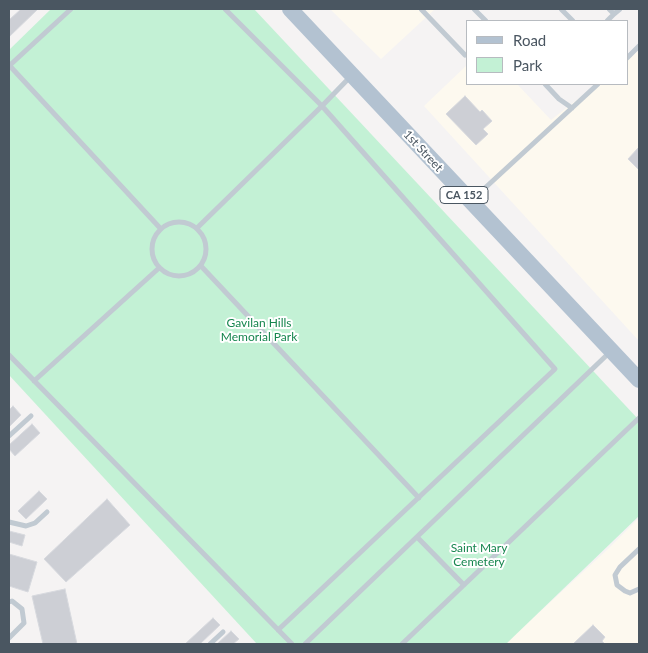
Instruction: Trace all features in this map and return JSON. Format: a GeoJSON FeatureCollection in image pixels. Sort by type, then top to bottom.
{"type":"FeatureCollection","features":[{"type":"Feature","properties":{"kind":"main road","name":"1st Street"},"geometry":{"type":"LineString","coordinates":[[290,9],[639,380]]}},
{"type":"Feature","properties":{"kind":"lane"},"geometry":{"type":"LineString","coordinates":[[70,9],[9,65],[160,228]]}},
{"type":"Feature","properties":{"kind":"lane"},"geometry":{"type":"LineString","coordinates":[[226,9],[322,106],[555,369],[278,630]]}},
{"type":"Feature","properties":{"kind":"lane"},"geometry":{"type":"LineString","coordinates":[[421,9],[465,55]]}},
{"type":"Feature","properties":{"kind":"lane"},"geometry":{"type":"LineString","coordinates":[[474,9],[485,20]]}},
{"type":"Feature","properties":{"kind":"lane"},"geometry":{"type":"LineString","coordinates":[[561,9],[572,20]]}},
{"type":"Feature","properties":{"kind":"lane"},"geometry":{"type":"LineString","coordinates":[[609,9],[614,14]]}},
{"type":"Feature","properties":{"kind":"lane"},"geometry":{"type":"LineString","coordinates":[[608,20],[620,9]]}},
{"type":"Feature","properties":{"kind":"lane"},"geometry":{"type":"LineString","coordinates":[[628,57],[639,46]]}},
{"type":"Feature","properties":{"kind":"lane"},"geometry":{"type":"LineString","coordinates":[[197,228],[322,106],[351,75]]}},
{"type":"Feature","properties":{"kind":"lane"},"geometry":{"type":"LineString","coordinates":[[545,85],[559,99],[572,108]]}},
{"type":"Feature","properties":{"kind":"lane"},"geometry":{"type":"LineString","coordinates":[[470,202],[597,85]]}},
{"type":"Feature","properties":{"kind":"lane"},"geometry":{"type":"LineString","coordinates":[[178,221],[187,222],[197,228],[203,235],[206,244],[206,254],[201,266],[185,276],[166,274],[159,268],[153,260],[151,251],[152,241],[160,228],[168,223],[178,221]]}},
{"type":"Feature","properties":{"kind":"lane"},"geometry":{"type":"LineString","coordinates":[[201,266],[419,498]]}},
{"type":"Feature","properties":{"kind":"lane"},"geometry":{"type":"LineString","coordinates":[[34,381],[159,268]]}},
{"type":"Feature","properties":{"kind":"lane"},"geometry":{"type":"LineString","coordinates":[[305,644],[611,351]]}},
{"type":"Feature","properties":{"kind":"lane"},"geometry":{"type":"LineString","coordinates":[[9,355],[292,644]]}},
{"type":"Feature","properties":{"kind":"lane"},"geometry":{"type":"LineString","coordinates":[[9,436],[30,416]]}},
{"type":"Feature","properties":{"kind":"lane"},"geometry":{"type":"LineString","coordinates":[[402,644],[639,418]]}},
{"type":"Feature","properties":{"kind":"lane"},"geometry":{"type":"LineString","coordinates":[[9,522],[26,526],[35,523],[47,512]]}},
{"type":"Feature","properties":{"kind":"lane"},"geometry":{"type":"LineString","coordinates":[[417,537],[464,585]]}},
{"type":"Feature","properties":{"kind":"lane"},"geometry":{"type":"LineString","coordinates":[[639,549],[615,574],[617,585],[625,591],[630,593],[639,589]]}},
{"type":"Feature","properties":{"kind":"lane"},"geometry":{"type":"LineString","coordinates":[[9,602],[12,601],[22,610],[24,623],[9,638]]}},
{"type":"Feature","properties":{"kind":"lane"},"geometry":{"type":"LineString","coordinates":[[210,644],[223,632]]}},
{"type":"Feature","properties":{"kind":"shaded area"},"geometry":{"type":"Polygon","coordinates":[[[330,9],[435,9],[381,59],[330,9]]]}},
{"type":"Feature","properties":{"kind":"shaded area"},"geometry":{"type":"Polygon","coordinates":[[[639,50],[639,341],[424,106],[466,66],[466,85],[518,85],[551,120],[596,85],[628,85],[628,59],[639,50]]]}},
{"type":"Feature","properties":{"kind":"shaded area"},"geometry":{"type":"Polygon","coordinates":[[[639,518],[639,644],[505,644],[608,549],[639,518]]]}},
{"type":"Feature","properties":{"kind":"green space","name":"Gavilan Hills Memorial Park"},"geometry":{"type":"Polygon","coordinates":[[[51,9],[254,9],[639,420],[639,516],[506,644],[257,644],[9,375],[9,50],[51,9]]]}},
{"type":"Feature","properties":{"kind":"building"},"geometry":{"type":"Polygon","coordinates":[[[21,9],[38,9],[9,37],[9,20],[21,9]]]}},
{"type":"Feature","properties":{"kind":"building"},"geometry":{"type":"Polygon","coordinates":[[[465,96],[480,112],[482,110],[492,121],[483,129],[488,134],[476,145],[446,114],[465,96]]]}},
{"type":"Feature","properties":{"kind":"building"},"geometry":{"type":"Polygon","coordinates":[[[639,147],[639,170],[628,159],[639,147]]]}},
{"type":"Feature","properties":{"kind":"building"},"geometry":{"type":"Polygon","coordinates":[[[13,406],[21,415],[9,427],[9,410],[13,406]]]}},
{"type":"Feature","properties":{"kind":"building"},"geometry":{"type":"Polygon","coordinates":[[[32,424],[40,433],[15,456],[9,449],[9,445],[32,424]]]}},
{"type":"Feature","properties":{"kind":"building"},"geometry":{"type":"Polygon","coordinates":[[[39,491],[47,499],[26,519],[18,511],[39,491]]]}},
{"type":"Feature","properties":{"kind":"building"},"geometry":{"type":"Polygon","coordinates":[[[107,499],[130,525],[66,582],[44,559],[107,499]]]}},
{"type":"Feature","properties":{"kind":"building"},"geometry":{"type":"Polygon","coordinates":[[[9,531],[25,535],[22,546],[9,542],[9,531]]]}},
{"type":"Feature","properties":{"kind":"building"},"geometry":{"type":"Polygon","coordinates":[[[9,554],[37,562],[28,592],[9,586],[9,554]]]}},
{"type":"Feature","properties":{"kind":"building"},"geometry":{"type":"Polygon","coordinates":[[[65,589],[77,644],[43,644],[32,596],[65,589]]]}},
{"type":"Feature","properties":{"kind":"building"},"geometry":{"type":"Polygon","coordinates":[[[213,618],[220,625],[200,644],[185,644],[213,618]]]}},
{"type":"Feature","properties":{"kind":"building"},"geometry":{"type":"Polygon","coordinates":[[[593,625],[605,637],[602,641],[605,644],[573,644],[593,625]]]}},
{"type":"Feature","properties":{"kind":"building"},"geometry":{"type":"Polygon","coordinates":[[[231,631],[239,639],[233,644],[217,644],[231,631]]]}},
{"type":"Feature","properties":{"kind":"park label","name":"Saint Mary Cemetery"},"geometry":{"type":"Point","coordinates":[479,555]}}]}
